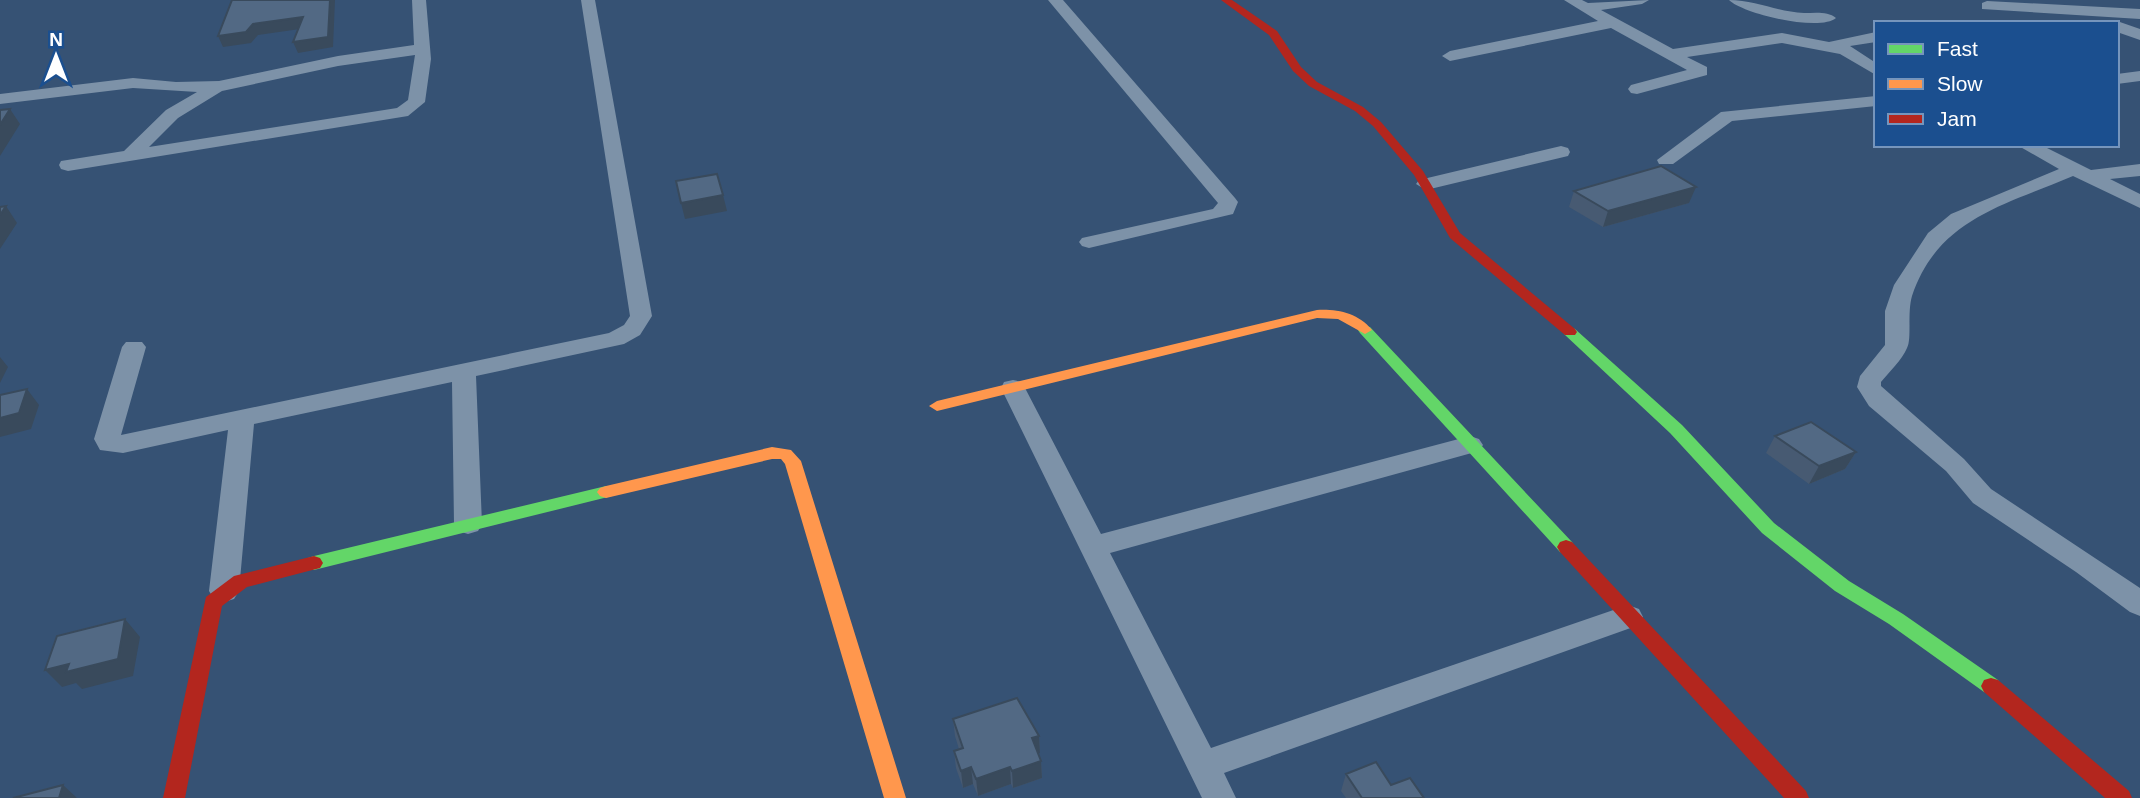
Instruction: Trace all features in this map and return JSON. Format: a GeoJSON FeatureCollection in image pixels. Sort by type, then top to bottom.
{"type":"FeatureCollection","features":[{"type":"Feature","properties":{"kind":"street"},"geometry":{"type":"LineString","coordinates":[[68,165],[402,111],[416,102],[423,49],[419,0]]}},
{"type":"Feature","properties":{"kind":"street"},"geometry":{"type":"LineString","coordinates":[[134,347],[107,439],[109,444],[124,444],[616,340],[632,330],[641,316],[588,0]]}},
{"type":"Feature","properties":{"kind":"street"},"geometry":{"type":"LineString","coordinates":[[1055,0],[1228,202],[1226,210],[1219,214],[1088,242]]}},
{"type":"Feature","properties":{"kind":"street"},"geometry":{"type":"LineString","coordinates":[[1226,0],[1273,33],[1297,69],[1313,84],[1359,109],[1377,124],[1426,184],[1455,235],[1639,394],[1768,528],[1842,586],[1896,619],[2000,692],[2121,798]]}},
{"type":"Feature","properties":{"kind":"street"},"geometry":{"type":"LineString","coordinates":[[1571,0],[1701,71],[1637,89]]}},
{"type":"Feature","properties":{"kind":"street"},"geometry":{"type":"LineString","coordinates":[[1587,8],[1642,0]]}},
{"type":"Feature","properties":{"kind":"street"},"geometry":{"type":"LineString","coordinates":[[1736,0],[1788,17],[1828,18]]}},
{"type":"Feature","properties":{"kind":"street"},"geometry":{"type":"LineString","coordinates":[[1821,0],[1841,45],[1874,69]]}},
{"type":"Feature","properties":{"kind":"street"},"geometry":{"type":"LineString","coordinates":[[2027,0],[2056,10]]}},
{"type":"Feature","properties":{"kind":"street"},"geometry":{"type":"LineString","coordinates":[[1980,3],[2087,14],[2140,14]]}},
{"type":"Feature","properties":{"kind":"street"},"geometry":{"type":"LineString","coordinates":[[1980,3],[2002,13],[2007,20],[1999,21]]}},
{"type":"Feature","properties":{"kind":"street"},"geometry":{"type":"LineString","coordinates":[[2087,14],[2104,21]]}},
{"type":"Feature","properties":{"kind":"street"},"geometry":{"type":"LineString","coordinates":[[1450,56],[1612,23]]}},
{"type":"Feature","properties":{"kind":"street"},"geometry":{"type":"LineString","coordinates":[[2119,27],[2140,35]]}},
{"type":"Feature","properties":{"kind":"street"},"geometry":{"type":"LineString","coordinates":[[1673,54],[1782,38],[1841,45],[1874,37]]}},
{"type":"Feature","properties":{"kind":"street"},"geometry":{"type":"LineString","coordinates":[[0,99],[133,83],[176,87],[219,86],[338,61],[423,49]]}},
{"type":"Feature","properties":{"kind":"street"},"geometry":{"type":"LineString","coordinates":[[2119,79],[2140,76]]}},
{"type":"Feature","properties":{"kind":"street"},"geometry":{"type":"LineString","coordinates":[[129,156],[172,114],[219,86]]}},
{"type":"Feature","properties":{"kind":"street"},"geometry":{"type":"LineString","coordinates":[[1666,160],[1727,116],[1874,101]]}},
{"type":"Feature","properties":{"kind":"street"},"geometry":{"type":"LineString","coordinates":[[2030,147],[2140,202]]}},
{"type":"Feature","properties":{"kind":"street"},"geometry":{"type":"LineString","coordinates":[[1426,184],[1561,152]]}},
{"type":"Feature","properties":{"kind":"street"},"geometry":{"type":"LineString","coordinates":[[2140,170],[2081,172],[1958,218],[1935,237],[1905,285],[1896,311],[1896,346],[1870,381],[1869,387],[1878,400],[1955,465],[1982,496],[2086,564],[2140,604]]}},
{"type":"Feature","properties":{"kind":"street"},"geometry":{"type":"LineString","coordinates":[[937,406],[1317,314],[1338,313],[1356,321],[1798,798]]}},
{"type":"Feature","properties":{"kind":"street"},"geometry":{"type":"LineString","coordinates":[[464,371],[468,524]]}},
{"type":"Feature","properties":{"kind":"street"},"geometry":{"type":"LineString","coordinates":[[1013,388],[1219,798]]}},
{"type":"Feature","properties":{"kind":"street"},"geometry":{"type":"LineString","coordinates":[[224,591],[242,418]]}},
{"type":"Feature","properties":{"kind":"street"},"geometry":{"type":"LineString","coordinates":[[1093,547],[1470,445]]}},
{"type":"Feature","properties":{"kind":"street"},"geometry":{"type":"LineString","coordinates":[[174,798],[214,602],[224,591],[241,581],[468,524],[772,453],[785,454],[793,461],[895,798]]}},
{"type":"Feature","properties":{"kind":"street"},"geometry":{"type":"LineString","coordinates":[[1203,765],[1628,617]]}},
{"type":"Feature","properties":{"kind":"building"},"geometry":{"type":"Polygon","coordinates":[[[232,0],[330,0],[328,37],[293,42],[303,17],[253,24],[246,32],[218,36],[232,0]]]}},
{"type":"Feature","properties":{"kind":"building"},"geometry":{"type":"Polygon","coordinates":[[[10,109],[0,125],[0,110],[10,109]]]}},
{"type":"Feature","properties":{"kind":"building"},"geometry":{"type":"Polygon","coordinates":[[[1661,166],[1696,187],[1608,211],[1574,191],[1661,166]]]}},
{"type":"Feature","properties":{"kind":"building"},"geometry":{"type":"Polygon","coordinates":[[[717,174],[723,195],[681,203],[676,181],[717,174]]]}},
{"type":"Feature","properties":{"kind":"building"},"geometry":{"type":"Polygon","coordinates":[[[27,389],[19,413],[0,418],[0,395],[27,389]]]}},
{"type":"Feature","properties":{"kind":"building"},"geometry":{"type":"Polygon","coordinates":[[[1811,422],[1856,452],[1819,466],[1775,436],[1811,422]]]}},
{"type":"Feature","properties":{"kind":"building"},"geometry":{"type":"Polygon","coordinates":[[[125,619],[118,659],[66,672],[69,664],[45,670],[57,636],[125,619]]]}},
{"type":"Feature","properties":{"kind":"building"},"geometry":{"type":"Polygon","coordinates":[[[1017,698],[1039,736],[1032,738],[1041,761],[1012,771],[1010,767],[976,779],[971,767],[961,771],[954,751],[963,748],[953,719],[1017,698]]]}},
{"type":"Feature","properties":{"kind":"building"},"geometry":{"type":"Polygon","coordinates":[[[1376,762],[1391,785],[1410,778],[1424,798],[1362,798],[1346,774],[1376,762]]]}},
{"type":"Feature","properties":{"kind":"building"},"geometry":{"type":"Polygon","coordinates":[[[63,785],[59,798],[13,798],[63,785]]]}},
{"type":"Feature","properties":{"kind":"traffic: fast"},"geometry":{"type":"LineString","coordinates":[[1365,330],[1566,547]]}},
{"type":"Feature","properties":{"kind":"traffic: fast"},"geometry":{"type":"LineString","coordinates":[[1570,332],[1676,429],[1768,528],[1842,586],[1896,619],[1991,686]]}},
{"type":"Feature","properties":{"kind":"traffic: fast"},"geometry":{"type":"LineString","coordinates":[[314,563],[606,492]]}},
{"type":"Feature","properties":{"kind":"traffic: slow"},"geometry":{"type":"LineString","coordinates":[[937,406],[1317,314],[1343,316],[1365,330]]}},
{"type":"Feature","properties":{"kind":"traffic: slow"},"geometry":{"type":"LineString","coordinates":[[606,492],[772,453],[785,454],[793,461],[895,798]]}},
{"type":"Feature","properties":{"kind":"traffic: jam"},"geometry":{"type":"LineString","coordinates":[[1226,0],[1273,33],[1297,69],[1313,84],[1359,109],[1377,124],[1419,174],[1455,235],[1570,332]]}},
{"type":"Feature","properties":{"kind":"traffic: jam"},"geometry":{"type":"LineString","coordinates":[[1566,547],[1798,798]]}},
{"type":"Feature","properties":{"kind":"traffic: jam"},"geometry":{"type":"LineString","coordinates":[[174,798],[213,602],[241,581],[314,563]]}},
{"type":"Feature","properties":{"kind":"traffic: jam"},"geometry":{"type":"LineString","coordinates":[[1991,686],[2121,798]]}}]}
